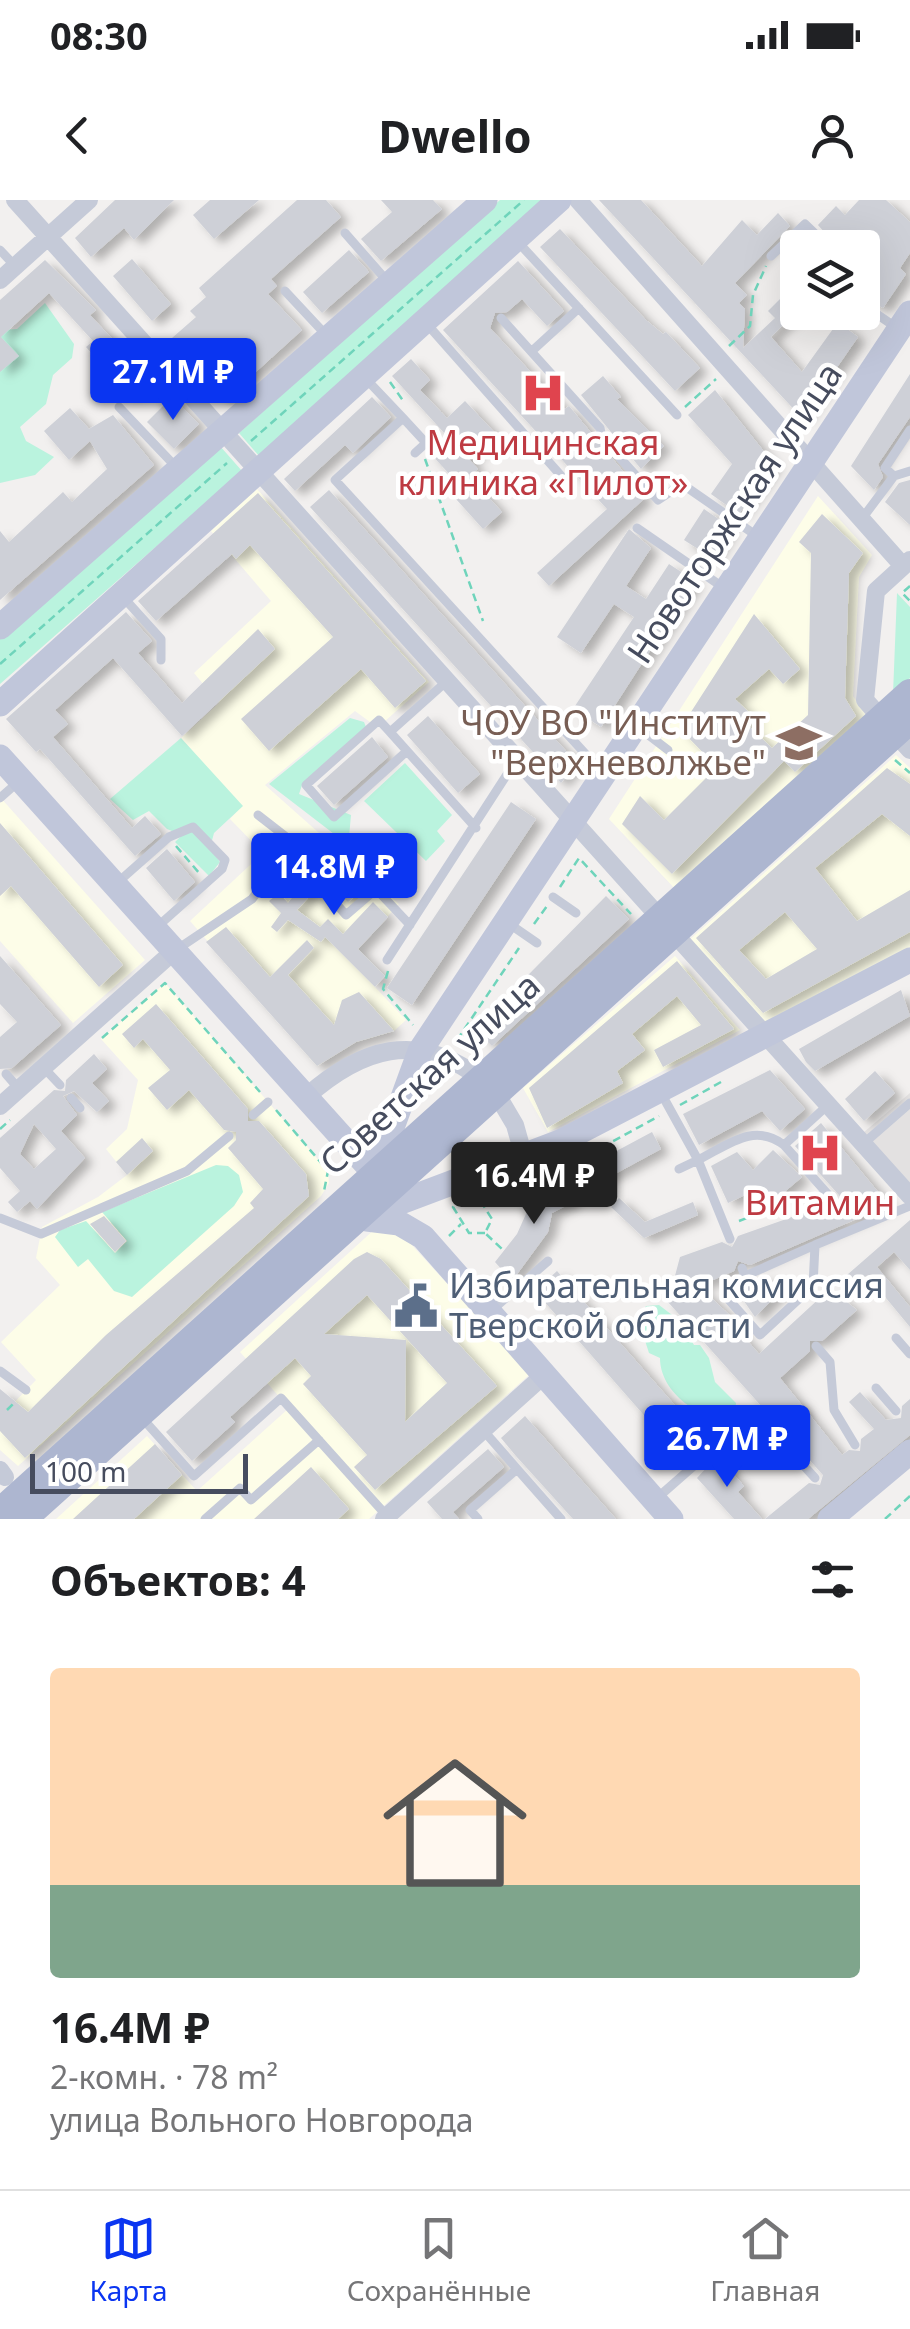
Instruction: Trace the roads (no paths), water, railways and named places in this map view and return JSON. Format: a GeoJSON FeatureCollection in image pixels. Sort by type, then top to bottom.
{"type":"FeatureCollection","features":[{"type":"Feature","properties":{"kind":"main road","name":"Советская улица"},"geometry":{"type":"LineString","coordinates":[[18,1502],[139,1414],[404,1176],[488,1086],[658,925],[897,736],[910,692]]}},
{"type":"Feature","properties":{"kind":"main road","name":"Советская улица"},"geometry":{"type":"LineString","coordinates":[[18,1502],[415,1138],[488,1086]]}},
{"type":"Feature","properties":{"kind":"street"},"geometry":{"type":"LineString","coordinates":[[15,200],[573,821],[658,925],[766,1036],[910,1196]]}},
{"type":"Feature","properties":{"kind":"street"},"geometry":{"type":"LineString","coordinates":[[0,280],[89,200]]}},
{"type":"Feature","properties":{"kind":"street"},"geometry":{"type":"LineString","coordinates":[[0,627],[486,200]]}},
{"type":"Feature","properties":{"kind":"street"},"geometry":{"type":"LineString","coordinates":[[0,704],[424,321],[472,287],[559,200]]}},
{"type":"Feature","properties":{"kind":"street"},"geometry":{"type":"LineString","coordinates":[[578,200],[810,463],[906,563],[876,591],[866,700],[897,736]]}},
{"type":"Feature","properties":{"kind":"street","name":"Новоторжская улица"},"geometry":{"type":"LineString","coordinates":[[375,1174],[417,1039],[516,929],[573,821],[905,321]]}},
{"type":"Feature","properties":{"kind":"street"},"geometry":{"type":"LineString","coordinates":[[0,757],[375,1174]]}},
{"type":"Feature","properties":{"kind":"street"},"geometry":{"type":"LineString","coordinates":[[7,1111],[19,1089],[174,950]]}},
{"type":"Feature","properties":{"kind":"street"},"geometry":{"type":"LineString","coordinates":[[357,1218],[560,1142],[910,960]]}},
{"type":"Feature","properties":{"kind":"street"},"geometry":{"type":"LineString","coordinates":[[306,1098],[354,1060],[417,1039]]}},
{"type":"Feature","properties":{"kind":"street"},"geometry":{"type":"LineString","coordinates":[[417,1039],[488,1086],[515,1125],[524,1158]]}},
{"type":"Feature","properties":{"kind":"street"},"geometry":{"type":"LineString","coordinates":[[404,1176],[415,1138],[417,1039]]}},
{"type":"Feature","properties":{"kind":"street"},"geometry":{"type":"LineString","coordinates":[[427,1240],[429,1214],[440,1190]]}},
{"type":"Feature","properties":{"kind":"street"},"geometry":{"type":"LineString","coordinates":[[357,1218],[404,1225],[427,1240],[662,1510]]}},
{"type":"Feature","properties":{"kind":"street"},"geometry":{"type":"LineString","coordinates":[[394,1513],[544,1374]]}},
{"type":"Feature","properties":{"kind":"street"},"geometry":{"type":"LineString","coordinates":[[835,1509],[877,1471],[910,1452]]}},
{"type":"Feature","properties":{"kind":"lane"},"geometry":{"type":"LineString","coordinates":[[345,233],[390,284]]}},
{"type":"Feature","properties":{"kind":"lane"},"geometry":{"type":"LineString","coordinates":[[516,239],[677,414]]}},
{"type":"Feature","properties":{"kind":"lane"},"geometry":{"type":"LineString","coordinates":[[771,256],[780,247]]}},
{"type":"Feature","properties":{"kind":"lane"},"geometry":{"type":"LineString","coordinates":[[0,250],[15,266]]}},
{"type":"Feature","properties":{"kind":"lane"},"geometry":{"type":"LineString","coordinates":[[285,291],[329,338]]}},
{"type":"Feature","properties":{"kind":"lane"},"geometry":{"type":"LineString","coordinates":[[532,351],[579,308]]}},
{"type":"Feature","properties":{"kind":"lane"},"geometry":{"type":"LineString","coordinates":[[880,311],[905,321]]}},
{"type":"Feature","properties":{"kind":"lane"},"geometry":{"type":"LineString","coordinates":[[501,318],[658,500],[682,484],[760,538]]}},
{"type":"Feature","properties":{"kind":"lane"},"geometry":{"type":"LineString","coordinates":[[424,321],[572,486]]}},
{"type":"Feature","properties":{"kind":"lane"},"geometry":{"type":"LineString","coordinates":[[364,376],[426,443],[418,450]]}},
{"type":"Feature","properties":{"kind":"lane"},"geometry":{"type":"LineString","coordinates":[[120,407],[178,470]]}},
{"type":"Feature","properties":{"kind":"lane"},"geometry":{"type":"LineString","coordinates":[[402,418],[335,480],[604,774]]}},
{"type":"Feature","properties":{"kind":"lane"},"geometry":{"type":"LineString","coordinates":[[894,476],[885,468],[910,430]]}},
{"type":"Feature","properties":{"kind":"lane"},"geometry":{"type":"LineString","coordinates":[[862,520],[894,476],[910,470]]}},
{"type":"Feature","properties":{"kind":"lane"},"geometry":{"type":"LineString","coordinates":[[638,528],[726,590]]}},
{"type":"Feature","properties":{"kind":"lane"},"geometry":{"type":"LineString","coordinates":[[121,595],[160,639],[161,660]]}},
{"type":"Feature","properties":{"kind":"lane"},"geometry":{"type":"LineString","coordinates":[[390,732],[447,681]]}},
{"type":"Feature","properties":{"kind":"lane"},"geometry":{"type":"LineString","coordinates":[[407,751],[334,816],[306,785],[379,720],[390,732],[476,828]]}},
{"type":"Feature","properties":{"kind":"lane"},"geometry":{"type":"LineString","coordinates":[[636,726],[668,750]]}},
{"type":"Feature","properties":{"kind":"lane"},"geometry":{"type":"LineString","coordinates":[[386,960],[476,828],[517,759]]}},
{"type":"Feature","properties":{"kind":"lane"},"geometry":{"type":"LineString","coordinates":[[0,798],[21,780]]}},
{"type":"Feature","properties":{"kind":"lane"},"geometry":{"type":"LineString","coordinates":[[258,815],[294,843],[313,845],[341,856],[410,925]]}},
{"type":"Feature","properties":{"kind":"lane"},"geometry":{"type":"LineString","coordinates":[[115,884],[168,837],[193,827],[208,838],[225,860],[208,882]]}},
{"type":"Feature","properties":{"kind":"lane"},"geometry":{"type":"LineString","coordinates":[[174,950],[252,899],[294,843]]}},
{"type":"Feature","properties":{"kind":"lane"},"geometry":{"type":"LineString","coordinates":[[154,929],[208,882],[233,866]]}},
{"type":"Feature","properties":{"kind":"lane"},"geometry":{"type":"LineString","coordinates":[[339,907],[346,915],[376,889]]}},
{"type":"Feature","properties":{"kind":"lane"},"geometry":{"type":"LineString","coordinates":[[553,896],[576,913]]}},
{"type":"Feature","properties":{"kind":"lane"},"geometry":{"type":"LineString","coordinates":[[516,929],[537,943]]}},
{"type":"Feature","properties":{"kind":"lane"},"geometry":{"type":"LineString","coordinates":[[44,1067],[60,1086]]}},
{"type":"Feature","properties":{"kind":"lane"},"geometry":{"type":"LineString","coordinates":[[6,1074],[19,1089]]}},
{"type":"Feature","properties":{"kind":"lane"},"geometry":{"type":"LineString","coordinates":[[660,1091],[698,1160],[730,1239]]}},
{"type":"Feature","properties":{"kind":"lane"},"geometry":{"type":"LineString","coordinates":[[71,1098],[80,1108]]}},
{"type":"Feature","properties":{"kind":"lane"},"geometry":{"type":"LineString","coordinates":[[254,1115],[268,1102]]}},
{"type":"Feature","properties":{"kind":"lane"},"geometry":{"type":"LineString","coordinates":[[863,1144],[910,1103]]}},
{"type":"Feature","properties":{"kind":"lane"},"geometry":{"type":"LineString","coordinates":[[784,1144],[828,1105]]}},
{"type":"Feature","properties":{"kind":"lane"},"geometry":{"type":"LineString","coordinates":[[679,1169],[755,1132],[770,1134],[784,1144],[841,1209]]}},
{"type":"Feature","properties":{"kind":"lane"},"geometry":{"type":"LineString","coordinates":[[0,1218],[41,1234],[187,1171],[229,1136]]}},
{"type":"Feature","properties":{"kind":"lane"},"geometry":{"type":"LineString","coordinates":[[560,1142],[584,1196]]}},
{"type":"Feature","properties":{"kind":"lane"},"geometry":{"type":"LineString","coordinates":[[815,1245],[813,1286],[760,1334],[728,1300],[728,1287],[744,1272],[815,1245],[854,1224],[910,1206]]}},
{"type":"Feature","properties":{"kind":"lane"},"geometry":{"type":"LineString","coordinates":[[490,1312],[548,1261]]}},
{"type":"Feature","properties":{"kind":"lane"},"geometry":{"type":"LineString","coordinates":[[784,1312],[793,1322]]}},
{"type":"Feature","properties":{"kind":"lane"},"geometry":{"type":"LineString","coordinates":[[896,1338],[910,1354]]}},
{"type":"Feature","properties":{"kind":"lane"},"geometry":{"type":"LineString","coordinates":[[816,1346],[830,1362],[834,1410],[855,1445]]}},
{"type":"Feature","properties":{"kind":"lane"},"geometry":{"type":"LineString","coordinates":[[0,1371],[26,1390]]}},
{"type":"Feature","properties":{"kind":"lane"},"geometry":{"type":"LineString","coordinates":[[876,1388],[896,1411]]}},
{"type":"Feature","properties":{"kind":"lane"},"geometry":{"type":"LineString","coordinates":[[139,1414],[194,1476],[281,1398],[394,1513]]}},
{"type":"Feature","properties":{"kind":"lane"},"geometry":{"type":"LineString","coordinates":[[662,1510],[746,1420]]}},
{"type":"Feature","properties":{"kind":"lane"},"geometry":{"type":"LineString","coordinates":[[483,1430],[561,1519]]}},
{"type":"Feature","properties":{"kind":"lane"},"geometry":{"type":"LineString","coordinates":[[205,1519],[240,1488],[251,1500],[319,1440]]}},
{"type":"Feature","properties":{"kind":"lane"},"geometry":{"type":"LineString","coordinates":[[805,1466],[815,1478]]}},
{"type":"Feature","properties":{"kind":"lane"},"geometry":{"type":"LineString","coordinates":[[478,1519],[470,1510],[516,1469]]}},
{"type":"Feature","properties":{"kind":"place","name":"Медицинская клиника «Пилот»"},"geometry":{"type":"Point","coordinates":[543,393]}},
{"type":"Feature","properties":{"kind":"place","name":"ЧОУ ВО \"Институт \"Верхневолжье\""},"geometry":{"type":"Point","coordinates":[799,743]}},
{"type":"Feature","properties":{"kind":"place","name":"Витамин"},"geometry":{"type":"Point","coordinates":[820,1153]}},
{"type":"Feature","properties":{"kind":"place","name":"Избирательная комиcсия Тверской области"},"geometry":{"type":"Point","coordinates":[416,1306]}}]}
